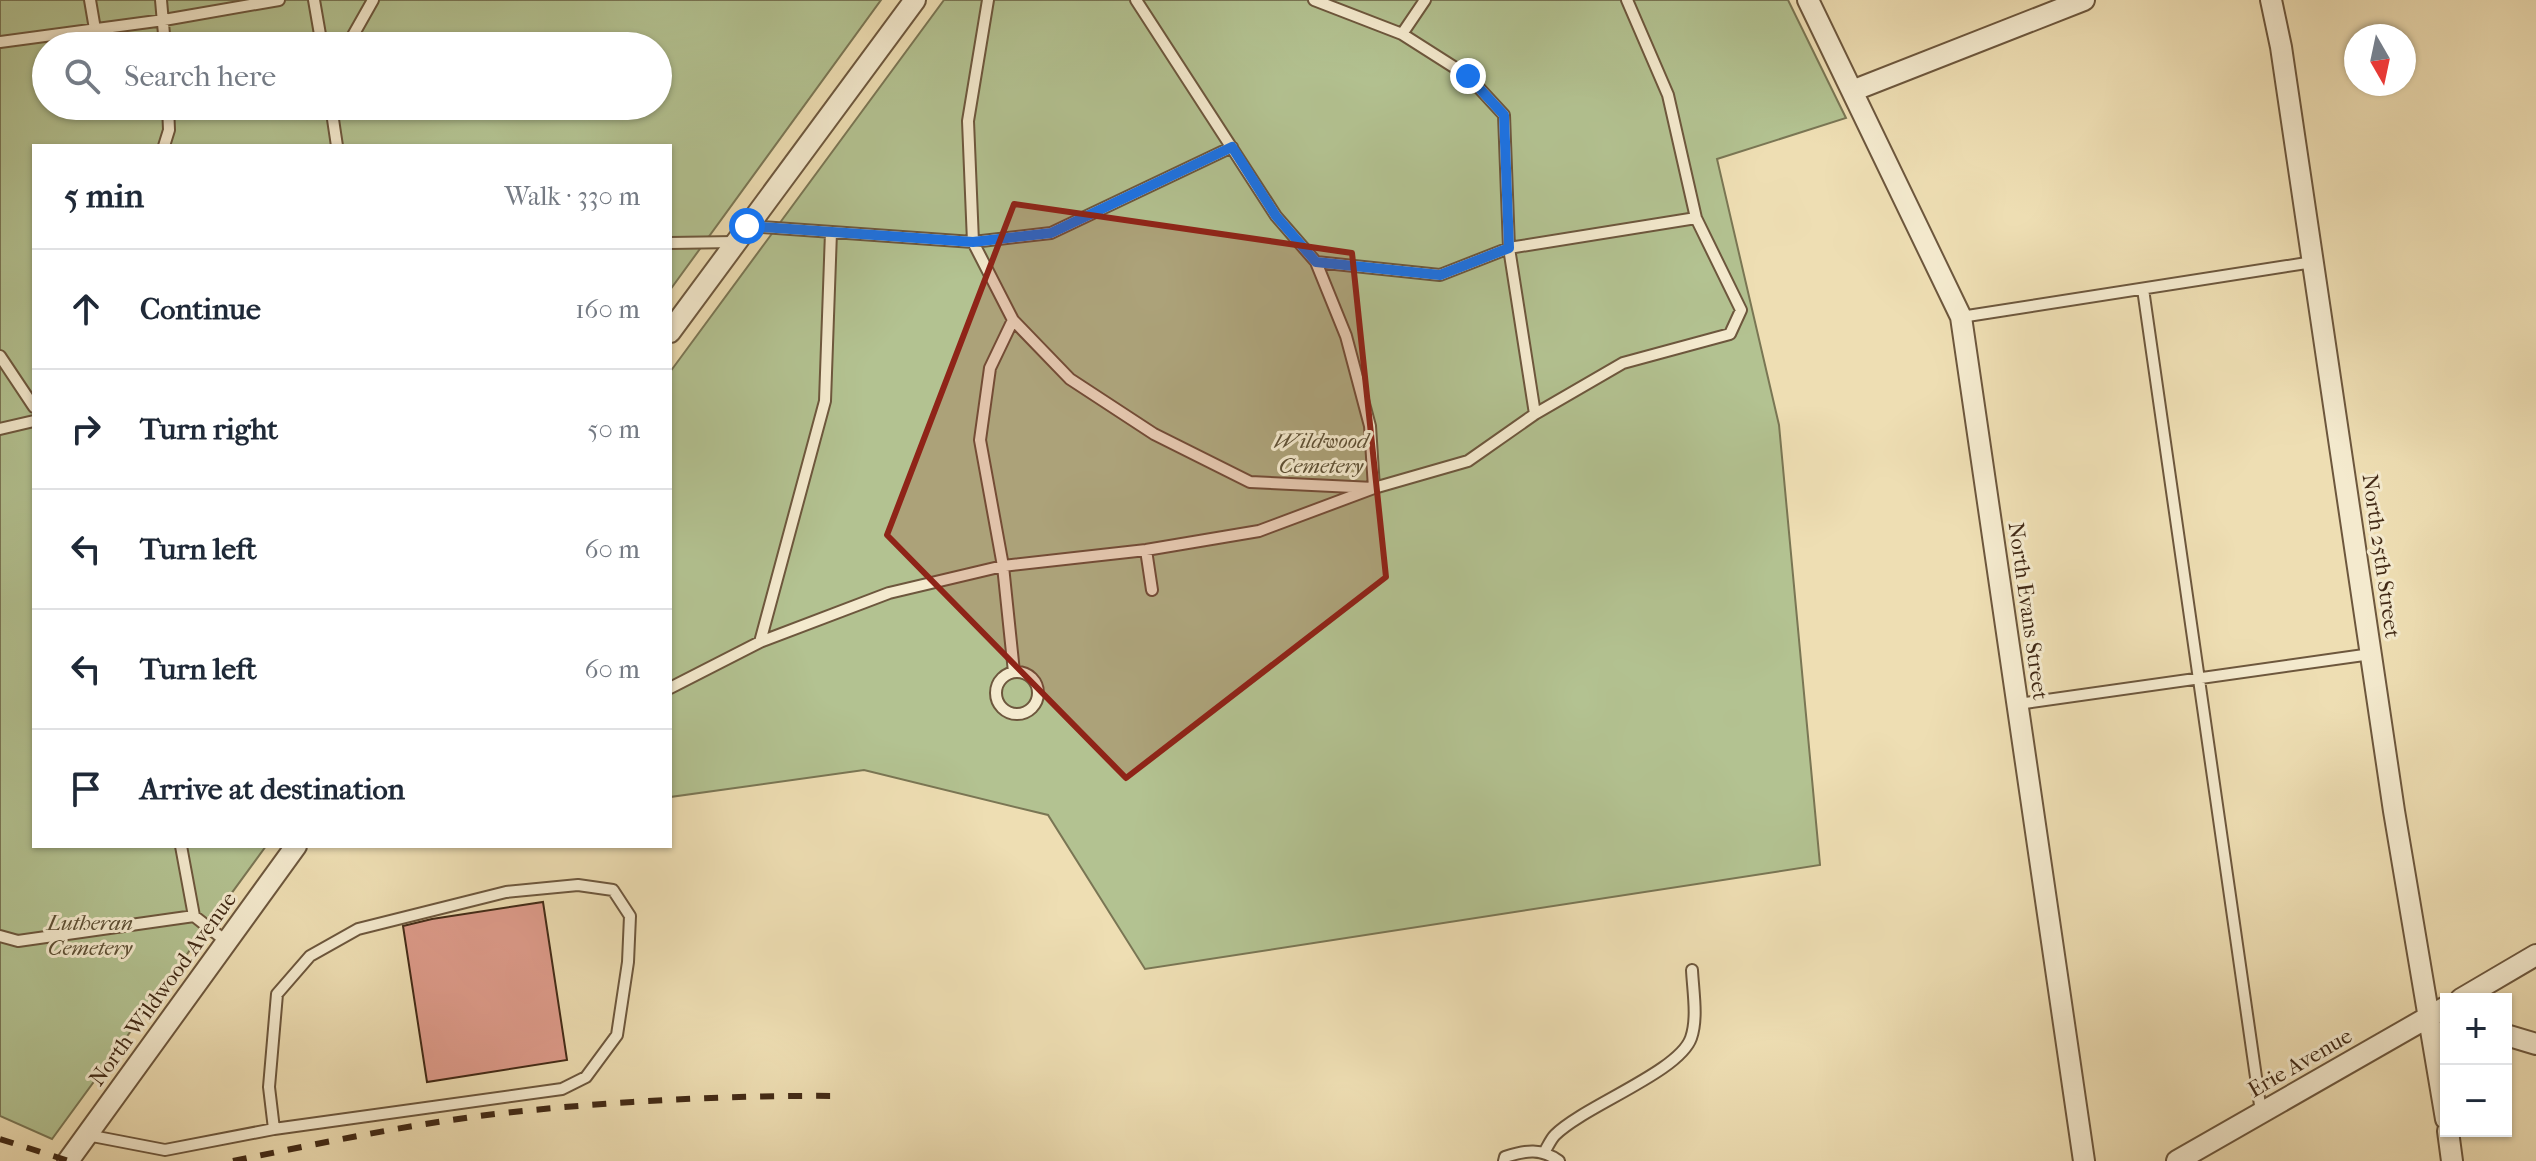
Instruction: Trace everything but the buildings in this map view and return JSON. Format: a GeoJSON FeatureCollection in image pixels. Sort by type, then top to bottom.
{"type":"FeatureCollection","features":[{"type":"Feature","properties":{"kind":"street"},"geometry":{"type":"LineString","coordinates":[[672,329],[915,0]]}},
{"type":"Feature","properties":{"kind":"street","name":"North Evans Street"},"geometry":{"type":"LineString","coordinates":[[1808,0],[1961,317],[2084,1161]]}},
{"type":"Feature","properties":{"kind":"street"},"geometry":{"type":"LineString","coordinates":[[1852,91],[2084,0]]}},
{"type":"Feature","properties":{"kind":"street","name":"North 25th Street"},"geometry":{"type":"LineString","coordinates":[[2271,0],[2281,47],[2394,811],[2440,1010]]}},
{"type":"Feature","properties":{"kind":"street","name":"North Wildwood Avenue"},"geometry":{"type":"LineString","coordinates":[[68,1161],[295,848]]}},
{"type":"Feature","properties":{"kind":"street"},"geometry":{"type":"LineString","coordinates":[[2471,993],[2536,955]]}},
{"type":"Feature","properties":{"kind":"street","name":"Erie Avenue"},"geometry":{"type":"LineString","coordinates":[[2177,1161],[2440,1015]]}},
{"type":"Feature","properties":{"kind":"street"},"geometry":{"type":"LineString","coordinates":[[2512,1037],[2536,1044]]}},
{"type":"Feature","properties":{"kind":"street"},"geometry":{"type":"LineString","coordinates":[[2449,1137],[2452,1161]]}},
{"type":"Feature","properties":{"kind":"lane"},"geometry":{"type":"LineString","coordinates":[[90,0],[95,29]]}},
{"type":"Feature","properties":{"kind":"lane"},"geometry":{"type":"LineString","coordinates":[[161,0],[164,32]]}},
{"type":"Feature","properties":{"kind":"lane"},"geometry":{"type":"LineString","coordinates":[[73,32],[279,0]]}},
{"type":"Feature","properties":{"kind":"lane"},"geometry":{"type":"LineString","coordinates":[[314,0],[320,32]]}},
{"type":"Feature","properties":{"kind":"lane"},"geometry":{"type":"LineString","coordinates":[[355,32],[373,0]]}},
{"type":"Feature","properties":{"kind":"lane"},"geometry":{"type":"LineString","coordinates":[[988,0],[968,121],[973,242],[1013,320],[1070,379],[1154,434],[1250,482],[1374,488]]}},
{"type":"Feature","properties":{"kind":"lane"},"geometry":{"type":"LineString","coordinates":[[1136,0],[1276,216],[1316,262],[1346,336],[1370,426],[1374,488]]}},
{"type":"Feature","properties":{"kind":"lane"},"geometry":{"type":"LineString","coordinates":[[1314,0],[1402,34],[1468,76],[1504,115],[1509,248],[1535,414]]}},
{"type":"Feature","properties":{"kind":"lane"},"geometry":{"type":"LineString","coordinates":[[1402,34],[1425,0]]}},
{"type":"Feature","properties":{"kind":"lane"},"geometry":{"type":"LineString","coordinates":[[672,687],[760,642],[889,593],[1003,566],[1146,550],[1259,531],[1374,488],[1468,461],[1535,414],[1623,363],[1730,334],[1741,310],[1696,218],[1668,95],[1627,0]]}},
{"type":"Feature","properties":{"kind":"lane"},"geometry":{"type":"LineString","coordinates":[[0,42],[32,38]]}},
{"type":"Feature","properties":{"kind":"lane"},"geometry":{"type":"LineString","coordinates":[[165,144],[169,120]]}},
{"type":"Feature","properties":{"kind":"lane"},"geometry":{"type":"LineString","coordinates":[[333,120],[337,144]]}},
{"type":"Feature","properties":{"kind":"lane"},"geometry":{"type":"LineString","coordinates":[[672,243],[741,234],[831,232],[973,242],[1051,233],[1232,147]]}},
{"type":"Feature","properties":{"kind":"lane"},"geometry":{"type":"LineString","coordinates":[[1316,262],[1440,275],[1509,248],[1696,218]]}},
{"type":"Feature","properties":{"kind":"lane"},"geometry":{"type":"LineString","coordinates":[[760,642],[825,401],[831,232]]}},
{"type":"Feature","properties":{"kind":"lane"},"geometry":{"type":"LineString","coordinates":[[1961,317],[2313,262]]}},
{"type":"Feature","properties":{"kind":"lane"},"geometry":{"type":"LineString","coordinates":[[2143,289],[2261,1112]]}},
{"type":"Feature","properties":{"kind":"lane"},"geometry":{"type":"LineString","coordinates":[[1013,320],[990,368],[980,440],[1003,566],[1014,672]]}},
{"type":"Feature","properties":{"kind":"lane"},"geometry":{"type":"LineString","coordinates":[[0,356],[32,404]]}},
{"type":"Feature","properties":{"kind":"lane"},"geometry":{"type":"LineString","coordinates":[[0,429],[32,421]]}},
{"type":"Feature","properties":{"kind":"lane"},"geometry":{"type":"LineString","coordinates":[[1146,550],[1152,590]]}},
{"type":"Feature","properties":{"kind":"lane"},"geometry":{"type":"LineString","coordinates":[[2018,704],[2371,654]]}},
{"type":"Feature","properties":{"kind":"lane"},"geometry":{"type":"LineString","coordinates":[[1014,672],[1028,674],[1038,692],[1034,705],[1015,714],[1003,709],[996,697],[1002,677],[1014,672]]}},
{"type":"Feature","properties":{"kind":"lane"},"geometry":{"type":"LineString","coordinates":[[181,848],[194,916],[227,942]]}},
{"type":"Feature","properties":{"kind":"lane"},"geometry":{"type":"LineString","coordinates":[[87,1135],[165,1150],[274,1129],[562,1089],[586,1077],[617,1035],[628,962],[630,916],[613,890],[578,885],[506,892],[358,929],[310,956],[277,994],[269,1087],[274,1129]]}},
{"type":"Feature","properties":{"kind":"lane"},"geometry":{"type":"LineString","coordinates":[[0,936],[18,941],[194,916]]}},
{"type":"Feature","properties":{"kind":"lane"},"geometry":{"type":"LineString","coordinates":[[1545,1151],[1554,1136],[1607,1099],[1676,1058],[1690,1042],[1692,970]]}},
{"type":"Feature","properties":{"kind":"lane"},"geometry":{"type":"LineString","coordinates":[[1504,1161],[1505,1157],[1521,1152],[1545,1151],[1559,1161]]}},
{"type":"Feature","properties":{"kind":"highlighted area"},"geometry":{"type":"Polygon","coordinates":[[[1014,204],[1352,253],[1386,577],[1126,778],[887,535],[1014,204]]]}},
{"type":"Feature","properties":{"kind":"green space","name":"Lutheran Cemetery"},"geometry":{"type":"Polygon","coordinates":[[[0,0],[881,0],[672,287],[672,144],[32,144],[32,848],[265,848],[52,1139],[0,1116],[0,0]]]}},
{"type":"Feature","properties":{"kind":"green space","name":"Wildwood Cemetery"},"geometry":{"type":"Polygon","coordinates":[[[944,0],[1788,0],[1846,118],[1717,159],[1779,425],[1820,865],[1145,969],[1048,815],[864,770],[672,797],[672,369],[944,0]]]}},
{"type":"Feature","properties":{"kind":"railway"},"geometry":{"type":"LineString","coordinates":[[233,1161],[383,1131],[496,1114],[688,1099],[843,1096]]}},
{"type":"Feature","properties":{"kind":"railway"},"geometry":{"type":"LineString","coordinates":[[0,1139],[69,1161]]}},
{"type":"Feature","properties":{"kind":"route"},"geometry":{"type":"LineString","coordinates":[[747,226],[973,242],[1051,233],[1232,147],[1276,216],[1316,262],[1440,275],[1509,248],[1504,115],[1468,76]]}}]}
